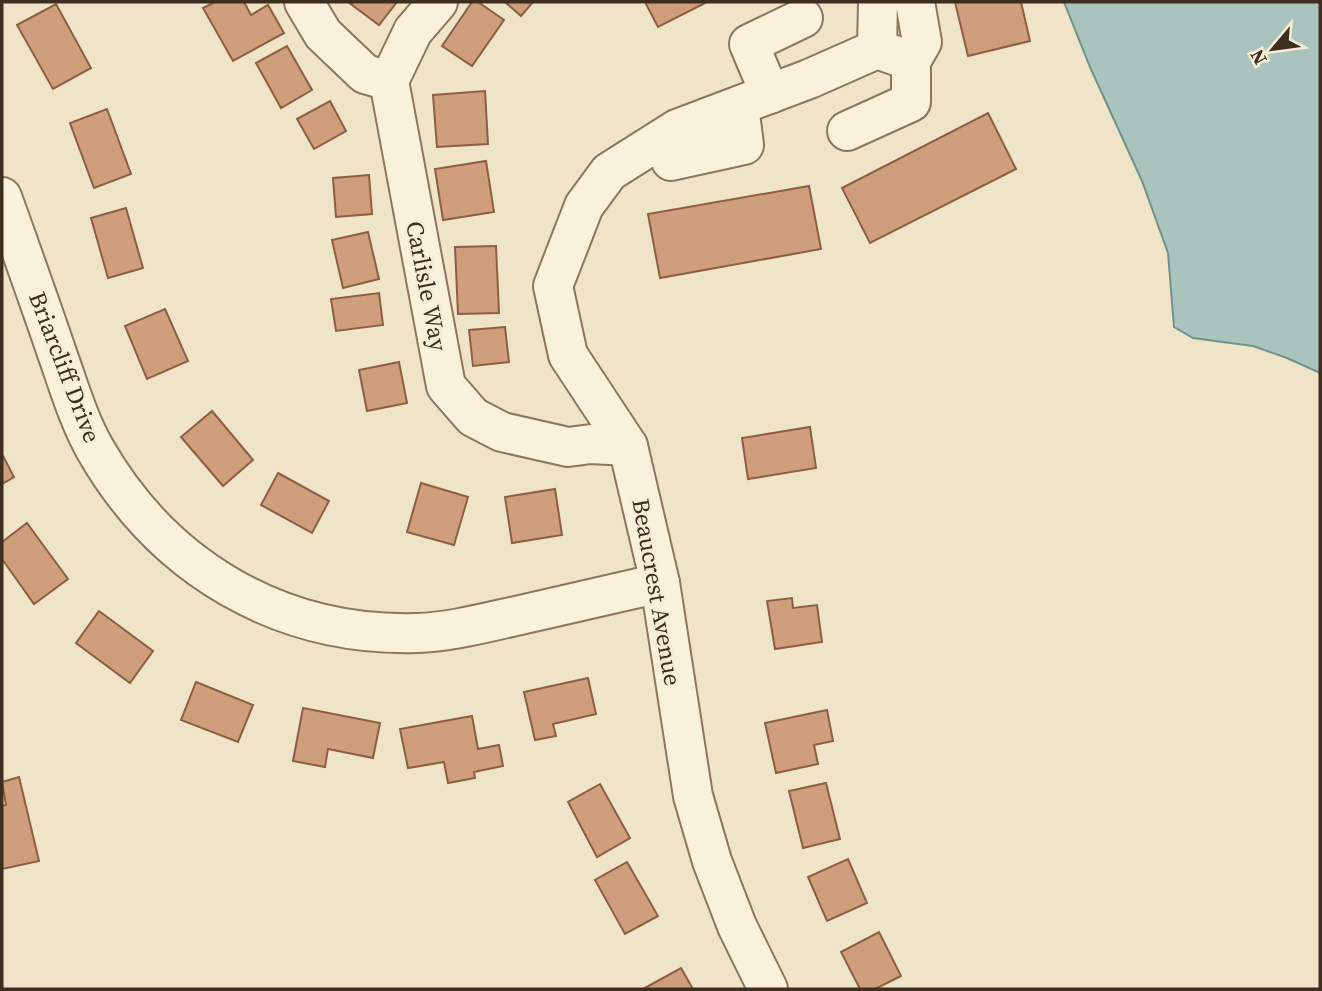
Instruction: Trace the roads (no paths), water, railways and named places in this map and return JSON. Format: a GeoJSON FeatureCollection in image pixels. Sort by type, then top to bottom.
{"type":"FeatureCollection","features":[{"type":"Feature","properties":{"kind":"street"},"geometry":{"type":"LineString","coordinates":[[304,2],[323,34],[365,74],[389,81],[413,31],[438,2]]}},
{"type":"Feature","properties":{"kind":"street"},"geometry":{"type":"LineString","coordinates":[[847,131],[911,102],[878,2]]}},
{"type":"Feature","properties":{"kind":"street"},"geometry":{"type":"LineString","coordinates":[[894,55],[922,42],[915,2]]}},
{"type":"Feature","properties":{"kind":"street"},"geometry":{"type":"LineString","coordinates":[[671,160],[744,145],[754,100],[749,44],[803,18]]}},
{"type":"Feature","properties":{"kind":"street","name":"Beaucrest Avenue"},"geometry":{"type":"LineString","coordinates":[[768,989],[737,926],[712,861],[693,796],[660,583],[628,446],[568,355],[553,286],[584,206],[610,172],[677,129],[809,79],[894,55]]}},
{"type":"Feature","properties":{"kind":"street","name":"Carlisle Way"},"geometry":{"type":"LineString","coordinates":[[389,81],[446,386],[473,417],[502,432],[568,447],[591,444],[628,446]]}},
{"type":"Feature","properties":{"kind":"street","name":"Briarcliff Drive"},"geometry":{"type":"LineString","coordinates":[[2,197],[75,404],[94,448],[134,508],[185,558],[225,586],[278,611],[336,627],[384,633],[420,633],[467,626],[660,583]]}},
{"type":"Feature","properties":{"kind":"water"},"geometry":{"type":"Polygon","coordinates":[[[1064,2],[1320,2],[1320,373],[1253,346],[1193,338],[1174,327],[1168,253],[1142,181],[1090,67],[1064,2]]]}}]}
